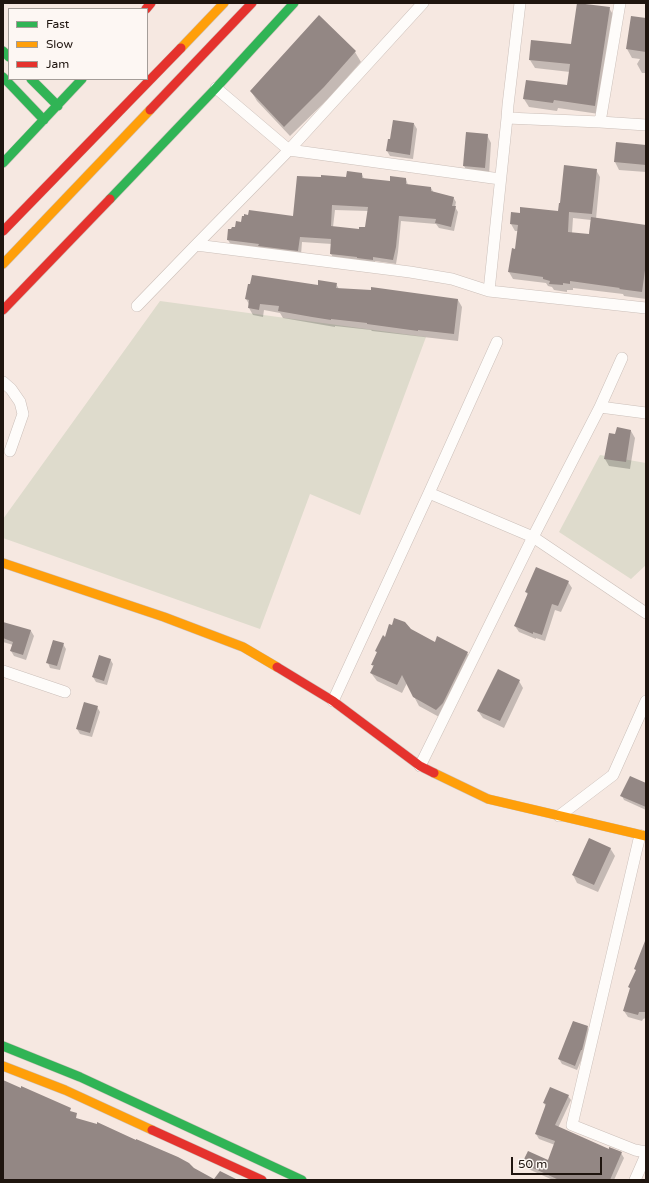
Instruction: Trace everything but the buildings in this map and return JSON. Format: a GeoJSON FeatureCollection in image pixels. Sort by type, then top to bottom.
{"type":"FeatureCollection","features":[{"type":"Feature","properties":{"kind":"main road"},"geometry":{"type":"LineString","coordinates":[[3,231],[224,3]]}},
{"type":"Feature","properties":{"kind":"main road"},"geometry":{"type":"LineString","coordinates":[[3,264],[252,3]]}},
{"type":"Feature","properties":{"kind":"main road"},"geometry":{"type":"LineString","coordinates":[[3,310],[216,88],[294,3]]}},
{"type":"Feature","properties":{"kind":"main road"},"geometry":{"type":"LineString","coordinates":[[3,77],[44,120]]}},
{"type":"Feature","properties":{"kind":"main road"},"geometry":{"type":"LineString","coordinates":[[32,80],[58,106]]}},
{"type":"Feature","properties":{"kind":"main road"},"geometry":{"type":"LineString","coordinates":[[3,163],[81,80]]}},
{"type":"Feature","properties":{"kind":"main road"},"geometry":{"type":"LineString","coordinates":[[3,563],[164,617],[243,647],[333,701],[420,766],[488,799],[643,836]]}},
{"type":"Feature","properties":{"kind":"main road"},"geometry":{"type":"LineString","coordinates":[[3,1046],[80,1077],[302,1180]]}},
{"type":"Feature","properties":{"kind":"main road"},"geometry":{"type":"LineString","coordinates":[[3,1066],[65,1090],[262,1180]]}},
{"type":"Feature","properties":{"kind":"street"},"geometry":{"type":"LineString","coordinates":[[137,306],[289,150],[422,3]]}},
{"type":"Feature","properties":{"kind":"street"},"geometry":{"type":"LineString","coordinates":[[489,291],[520,3]]}},
{"type":"Feature","properties":{"kind":"street"},"geometry":{"type":"LineString","coordinates":[[600,122],[620,3]]}},
{"type":"Feature","properties":{"kind":"street"},"geometry":{"type":"LineString","coordinates":[[216,88],[289,150],[500,179]]}},
{"type":"Feature","properties":{"kind":"street"},"geometry":{"type":"LineString","coordinates":[[507,118],[646,125]]}},
{"type":"Feature","properties":{"kind":"street"},"geometry":{"type":"LineString","coordinates":[[196,245],[410,272],[452,279],[489,291],[646,308]]}},
{"type":"Feature","properties":{"kind":"street"},"geometry":{"type":"LineString","coordinates":[[333,701],[430,493],[497,342]]}},
{"type":"Feature","properties":{"kind":"street"},"geometry":{"type":"LineString","coordinates":[[420,766],[533,537],[600,407],[622,358]]}},
{"type":"Feature","properties":{"kind":"street"},"geometry":{"type":"LineString","coordinates":[[3,382],[11,389],[20,402],[23,414],[10,451]]}},
{"type":"Feature","properties":{"kind":"street"},"geometry":{"type":"LineString","coordinates":[[600,407],[646,413]]}},
{"type":"Feature","properties":{"kind":"street"},"geometry":{"type":"LineString","coordinates":[[430,493],[533,537],[646,613]]}},
{"type":"Feature","properties":{"kind":"street"},"geometry":{"type":"LineString","coordinates":[[3,671],[66,692]]}},
{"type":"Feature","properties":{"kind":"street"},"geometry":{"type":"LineString","coordinates":[[559,816],[613,775],[646,701]]}},
{"type":"Feature","properties":{"kind":"street"},"geometry":{"type":"LineString","coordinates":[[635,1180],[646,1154],[572,1126],[643,836]]}},
{"type":"Feature","properties":{"kind":"shaded area"},"geometry":{"type":"Polygon","coordinates":[[[160,301],[426,337],[360,515],[310,494],[260,629],[3,538],[3,519],[160,301]]]}},
{"type":"Feature","properties":{"kind":"shaded area"},"geometry":{"type":"Polygon","coordinates":[[[600,455],[646,463],[646,565],[631,579],[559,532],[600,455]]]}},
{"type":"Feature","properties":{"kind":"traffic: fast"},"geometry":{"type":"LineString","coordinates":[[110,199],[216,88],[294,3]]}},
{"type":"Feature","properties":{"kind":"traffic: fast"},"geometry":{"type":"LineString","coordinates":[[3,51],[8,56]]}},
{"type":"Feature","properties":{"kind":"traffic: fast"},"geometry":{"type":"LineString","coordinates":[[3,77],[44,120]]}},
{"type":"Feature","properties":{"kind":"traffic: fast"},"geometry":{"type":"LineString","coordinates":[[32,80],[58,106]]}},
{"type":"Feature","properties":{"kind":"traffic: fast"},"geometry":{"type":"LineString","coordinates":[[3,163],[81,80]]}},
{"type":"Feature","properties":{"kind":"traffic: fast"},"geometry":{"type":"LineString","coordinates":[[3,1046],[80,1077],[302,1180]]}},
{"type":"Feature","properties":{"kind":"traffic: slow"},"geometry":{"type":"LineString","coordinates":[[181,48],[224,3]]}},
{"type":"Feature","properties":{"kind":"traffic: slow"},"geometry":{"type":"LineString","coordinates":[[3,264],[150,110]]}},
{"type":"Feature","properties":{"kind":"traffic: slow"},"geometry":{"type":"LineString","coordinates":[[3,563],[164,617],[243,647],[277,667]]}},
{"type":"Feature","properties":{"kind":"traffic: slow"},"geometry":{"type":"LineString","coordinates":[[434,773],[488,799],[646,836]]}},
{"type":"Feature","properties":{"kind":"traffic: slow"},"geometry":{"type":"LineString","coordinates":[[3,1066],[65,1090],[152,1130]]}},
{"type":"Feature","properties":{"kind":"traffic: jam"},"geometry":{"type":"LineString","coordinates":[[147,8],[151,3]]}},
{"type":"Feature","properties":{"kind":"traffic: jam"},"geometry":{"type":"LineString","coordinates":[[150,110],[252,3]]}},
{"type":"Feature","properties":{"kind":"traffic: jam"},"geometry":{"type":"LineString","coordinates":[[3,231],[181,48]]}},
{"type":"Feature","properties":{"kind":"traffic: jam"},"geometry":{"type":"LineString","coordinates":[[3,310],[110,199]]}},
{"type":"Feature","properties":{"kind":"traffic: jam"},"geometry":{"type":"LineString","coordinates":[[277,667],[333,701],[420,766],[434,773]]}},
{"type":"Feature","properties":{"kind":"traffic: jam"},"geometry":{"type":"LineString","coordinates":[[152,1130],[262,1180]]}}]}
